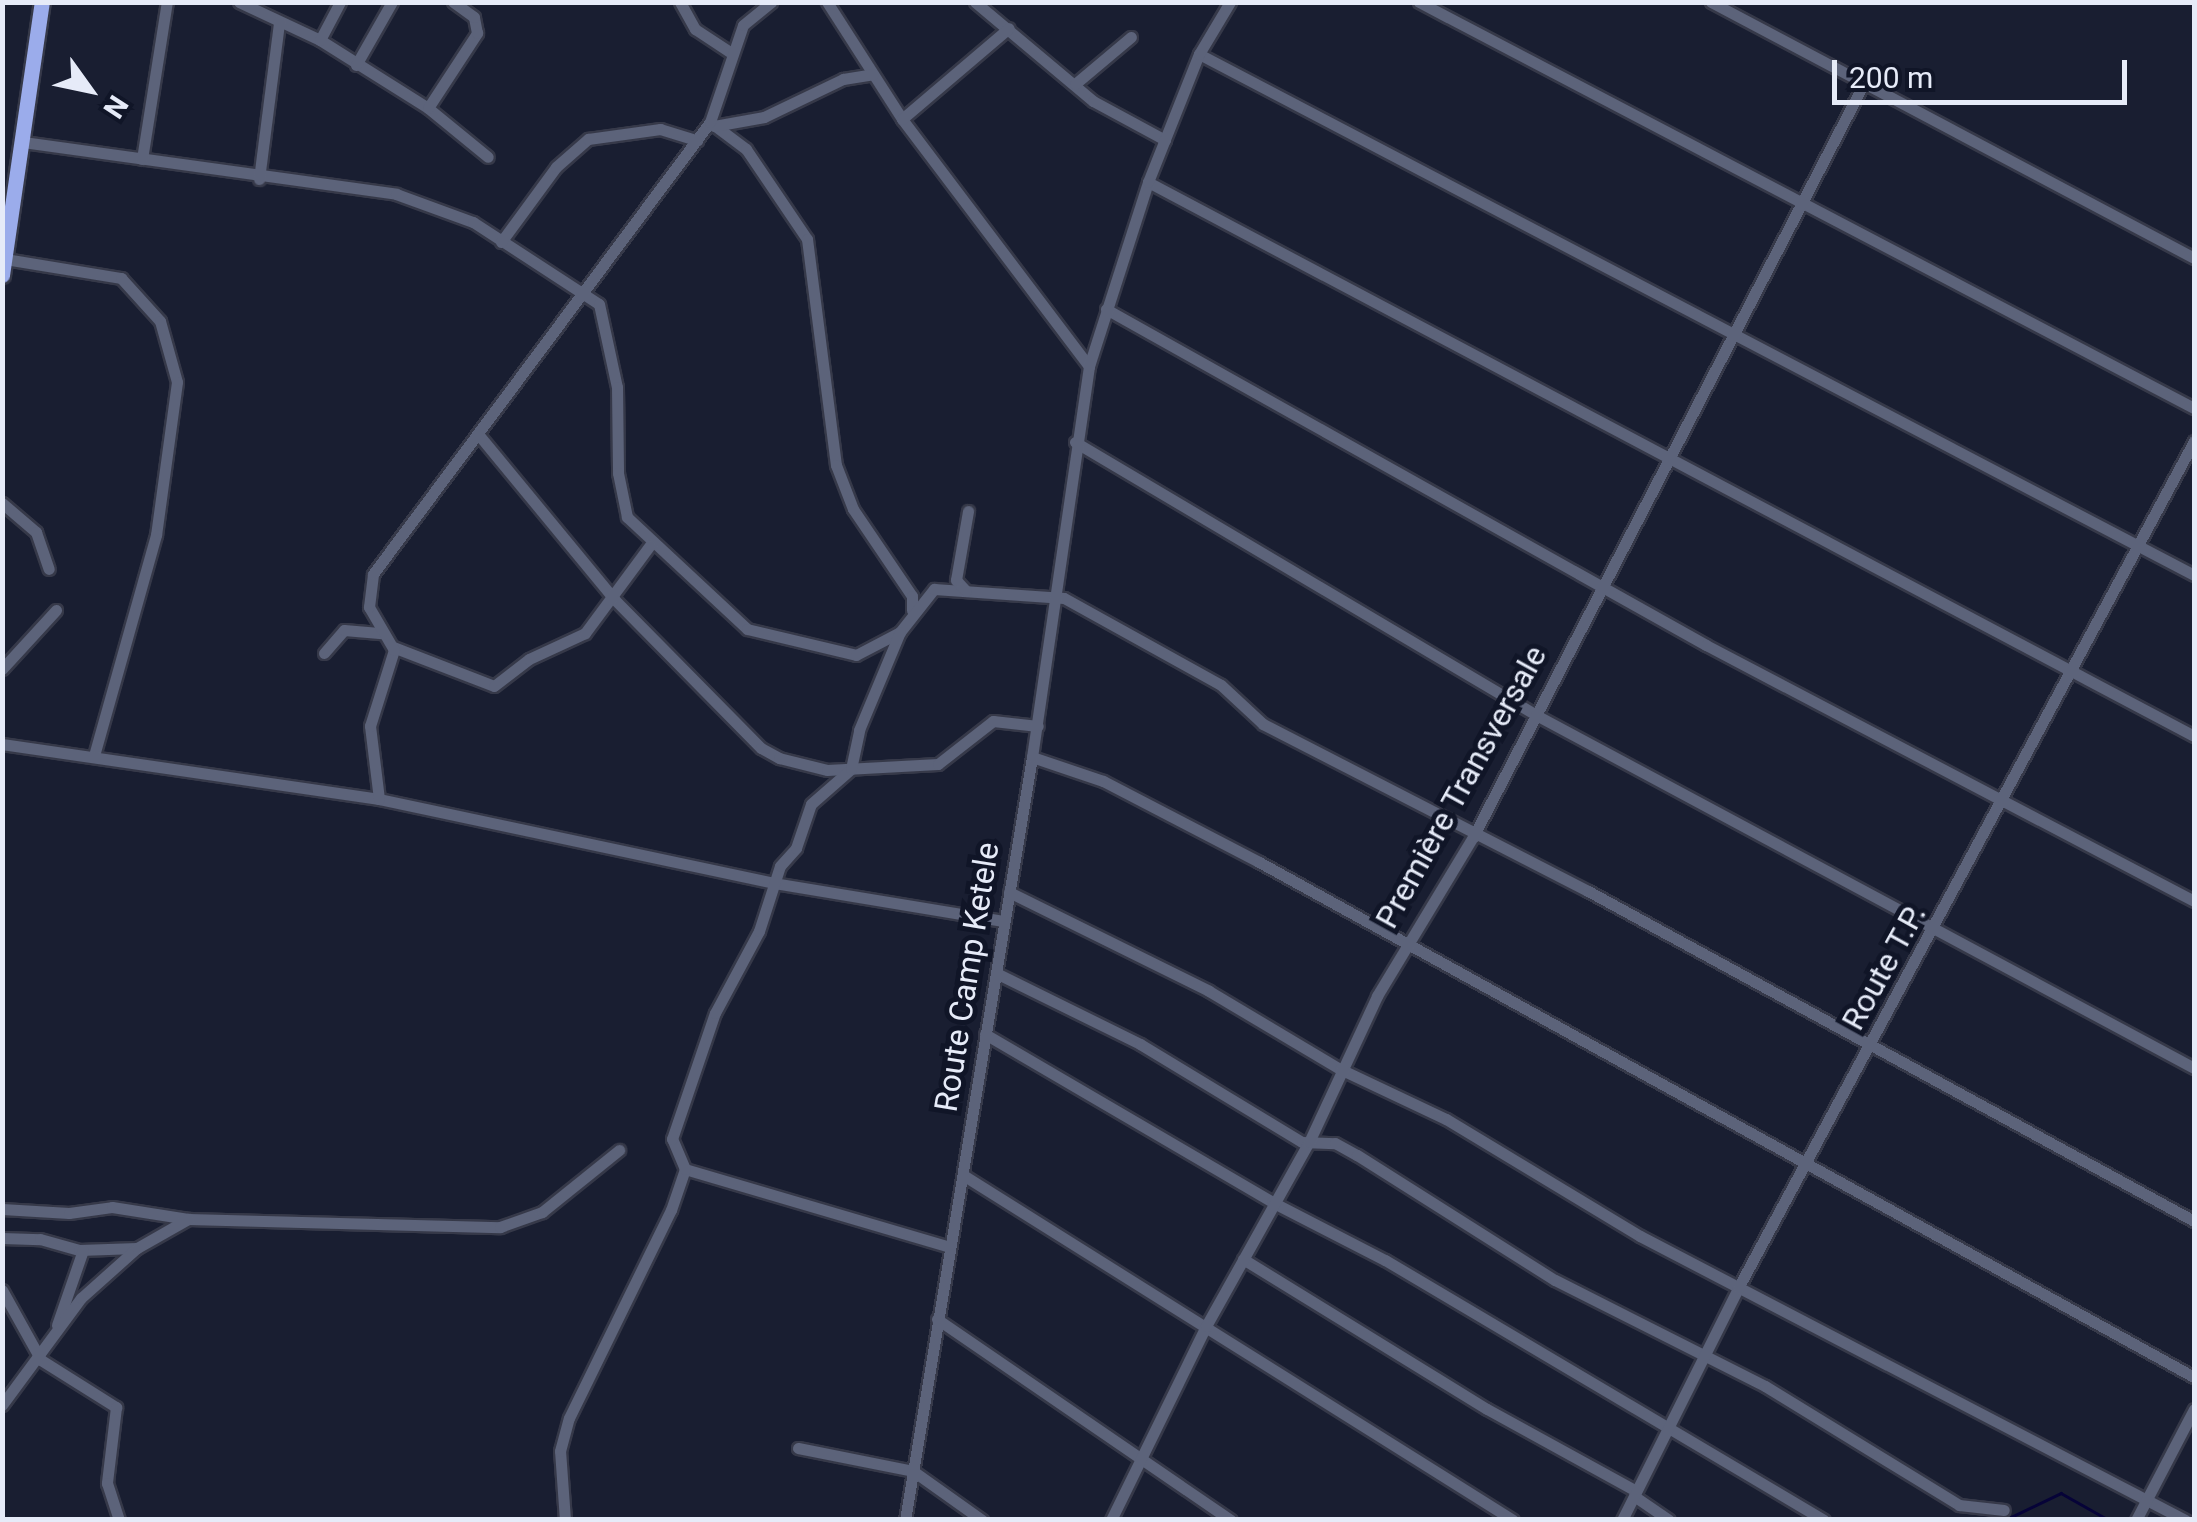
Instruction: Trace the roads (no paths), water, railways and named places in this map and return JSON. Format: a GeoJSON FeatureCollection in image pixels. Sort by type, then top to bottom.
{"type":"FeatureCollection","features":[{"type":"Feature","properties":{"kind":"highway"},"geometry":{"type":"LineString","coordinates":[[4,267],[10,168],[23,142],[42,2]]}},
{"type":"Feature","properties":{"kind":"street"},"geometry":{"type":"LineString","coordinates":[[142,159],[167,2]]}},
{"type":"Feature","properties":{"kind":"street"},"geometry":{"type":"LineString","coordinates":[[238,2],[260,6],[279,22],[320,40],[428,108],[488,157]]}},
{"type":"Feature","properties":{"kind":"street"},"geometry":{"type":"LineString","coordinates":[[320,40],[340,2]]}},
{"type":"Feature","properties":{"kind":"street"},"geometry":{"type":"LineString","coordinates":[[356,66],[392,2]]}},
{"type":"Feature","properties":{"kind":"street"},"geometry":{"type":"LineString","coordinates":[[428,108],[477,33],[474,18],[452,2]]}},
{"type":"Feature","properties":{"kind":"street"},"geometry":{"type":"LineString","coordinates":[[680,2],[695,29],[730,52]]}},
{"type":"Feature","properties":{"kind":"street"},"geometry":{"type":"LineString","coordinates":[[650,545],[614,599],[585,633],[529,659],[494,686],[392,647],[382,634],[367,592],[373,574],[712,124],[730,52],[743,25],[771,2]]}},
{"type":"Feature","properties":{"kind":"street"},"geometry":{"type":"LineString","coordinates":[[827,2],[902,120],[1089,366]]}},
{"type":"Feature","properties":{"kind":"street"},"geometry":{"type":"LineString","coordinates":[[976,2],[1116,116],[1165,140]]}},
{"type":"Feature","properties":{"kind":"street","name":"Route Camp Ketele"},"geometry":{"type":"LineString","coordinates":[[905,1520],[1038,726],[1075,442],[1089,366],[1148,182],[1199,54],[1230,2]]}},
{"type":"Feature","properties":{"kind":"street"},"geometry":{"type":"LineString","coordinates":[[1419,2],[2194,408]]}},
{"type":"Feature","properties":{"kind":"street"},"geometry":{"type":"LineString","coordinates":[[1711,2],[2194,258]]}},
{"type":"Feature","properties":{"kind":"street"},"geometry":{"type":"LineString","coordinates":[[259,179],[279,22]]}},
{"type":"Feature","properties":{"kind":"street"},"geometry":{"type":"LineString","coordinates":[[902,120],[1009,28]]}},
{"type":"Feature","properties":{"kind":"street"},"geometry":{"type":"LineString","coordinates":[[1075,84],[1131,37]]}},
{"type":"Feature","properties":{"kind":"street"},"geometry":{"type":"LineString","coordinates":[[1199,54],[2194,574]]}},
{"type":"Feature","properties":{"kind":"street"},"geometry":{"type":"LineString","coordinates":[[712,124],[764,117],[843,79],[873,74]]}},
{"type":"Feature","properties":{"kind":"street","name":"Première Transversale"},"geometry":{"type":"LineString","coordinates":[[1111,1520],[1206,1326],[1272,1202],[1310,1142],[1340,1069],[1408,944],[1473,837],[1600,582],[1864,83]]}},
{"type":"Feature","properties":{"kind":"street"},"geometry":{"type":"LineString","coordinates":[[712,124],[746,149],[807,239],[836,465],[853,509],[912,596],[912,610]]}},
{"type":"Feature","properties":{"kind":"street"},"geometry":{"type":"LineString","coordinates":[[502,242],[556,167],[588,140],[660,128],[697,140]]}},
{"type":"Feature","properties":{"kind":"street"},"geometry":{"type":"LineString","coordinates":[[23,142],[259,179],[428,200],[599,304],[608,326],[624,510],[650,545],[758,634],[856,655],[900,632]]}},
{"type":"Feature","properties":{"kind":"street"},"geometry":{"type":"LineString","coordinates":[[1148,182],[2194,736]]}},
{"type":"Feature","properties":{"kind":"street"},"geometry":{"type":"LineString","coordinates":[[4,267],[121,278],[160,321],[177,382],[156,535],[94,755]]}},
{"type":"Feature","properties":{"kind":"street"},"geometry":{"type":"LineString","coordinates":[[1106,309],[1600,582],[2194,901]]}},
{"type":"Feature","properties":{"kind":"street"},"geometry":{"type":"LineString","coordinates":[[478,434],[614,599],[761,748],[801,766],[851,769],[938,764],[993,721],[1038,726]]}},
{"type":"Feature","properties":{"kind":"street","name":"Route T.P."},"geometry":{"type":"LineString","coordinates":[[1622,1520],[1738,1288],[2074,674],[2194,440]]}},
{"type":"Feature","properties":{"kind":"street"},"geometry":{"type":"LineString","coordinates":[[1075,442],[1536,715],[1938,926],[2194,1068]]}},
{"type":"Feature","properties":{"kind":"street"},"geometry":{"type":"LineString","coordinates":[[2,503],[36,532],[49,569]]}},
{"type":"Feature","properties":{"kind":"street"},"geometry":{"type":"LineString","coordinates":[[968,511],[956,580],[970,594]]}},
{"type":"Feature","properties":{"kind":"street"},"geometry":{"type":"LineString","coordinates":[[565,1520],[560,1452],[569,1418],[685,1170],[672,1139],[715,1013],[759,932],[774,883],[796,848],[811,804],[851,769],[859,730],[900,632],[912,610],[934,589],[1054,598],[1107,617],[1221,685],[1263,724],[1473,837],[1588,891],[2194,1222]]}},
{"type":"Feature","properties":{"kind":"street"},"geometry":{"type":"LineString","coordinates":[[2,669],[56,610]]}},
{"type":"Feature","properties":{"kind":"street"},"geometry":{"type":"LineString","coordinates":[[324,654],[344,630],[365,626],[382,634]]}},
{"type":"Feature","properties":{"kind":"street"},"geometry":{"type":"LineString","coordinates":[[379,798],[370,726],[392,647]]}},
{"type":"Feature","properties":{"kind":"street"},"geometry":{"type":"LineString","coordinates":[[2,744],[379,798],[774,883],[1004,921]]}},
{"type":"Feature","properties":{"kind":"street"},"geometry":{"type":"LineString","coordinates":[[1032,757],[1103,780],[2194,1377]]}},
{"type":"Feature","properties":{"kind":"street"},"geometry":{"type":"LineString","coordinates":[[1009,892],[1209,991],[1340,1069],[1446,1119],[1738,1288],[2185,1520]]}},
{"type":"Feature","properties":{"kind":"street"},"geometry":{"type":"LineString","coordinates":[[996,973],[1098,1021],[1310,1142],[1335,1143],[1357,1155],[1555,1280],[1765,1386],[1959,1505],[2004,1510]]}},
{"type":"Feature","properties":{"kind":"street"},"geometry":{"type":"LineString","coordinates":[[985,1034],[1272,1202],[1385,1260],[1824,1520]]}},
{"type":"Feature","properties":{"kind":"street"},"geometry":{"type":"LineString","coordinates":[[2,1210],[69,1214],[112,1207],[188,1219],[500,1227],[542,1212],[620,1150]]}},
{"type":"Feature","properties":{"kind":"street"},"geometry":{"type":"LineString","coordinates":[[685,1170],[950,1247]]}},
{"type":"Feature","properties":{"kind":"street"},"geometry":{"type":"LineString","coordinates":[[963,1175],[1513,1520]]}},
{"type":"Feature","properties":{"kind":"street"},"geometry":{"type":"LineString","coordinates":[[57,1327],[137,1248],[188,1219]]}},
{"type":"Feature","properties":{"kind":"street"},"geometry":{"type":"LineString","coordinates":[[2,1238],[83,1250],[137,1248]]}},
{"type":"Feature","properties":{"kind":"street"},"geometry":{"type":"LineString","coordinates":[[2,1405],[42,1360],[83,1250]]}},
{"type":"Feature","properties":{"kind":"street"},"geometry":{"type":"LineString","coordinates":[[1243,1259],[1486,1408],[1635,1493],[1669,1520]]}},
{"type":"Feature","properties":{"kind":"street"},"geometry":{"type":"LineString","coordinates":[[2,1290],[42,1360],[116,1407],[107,1483],[119,1520]]}},
{"type":"Feature","properties":{"kind":"street"},"geometry":{"type":"LineString","coordinates":[[938,1320],[1231,1520]]}},
{"type":"Feature","properties":{"kind":"street"},"geometry":{"type":"LineString","coordinates":[[2136,1520],[2194,1409]]}},
{"type":"Feature","properties":{"kind":"street"},"geometry":{"type":"LineString","coordinates":[[798,1448],[912,1471],[982,1520]]}},
{"type":"Feature","properties":{"kind":"waterway"},"geometry":{"type":"LineString","coordinates":[[2005,1520],[2061,1493],[2109,1520]]}}]}
